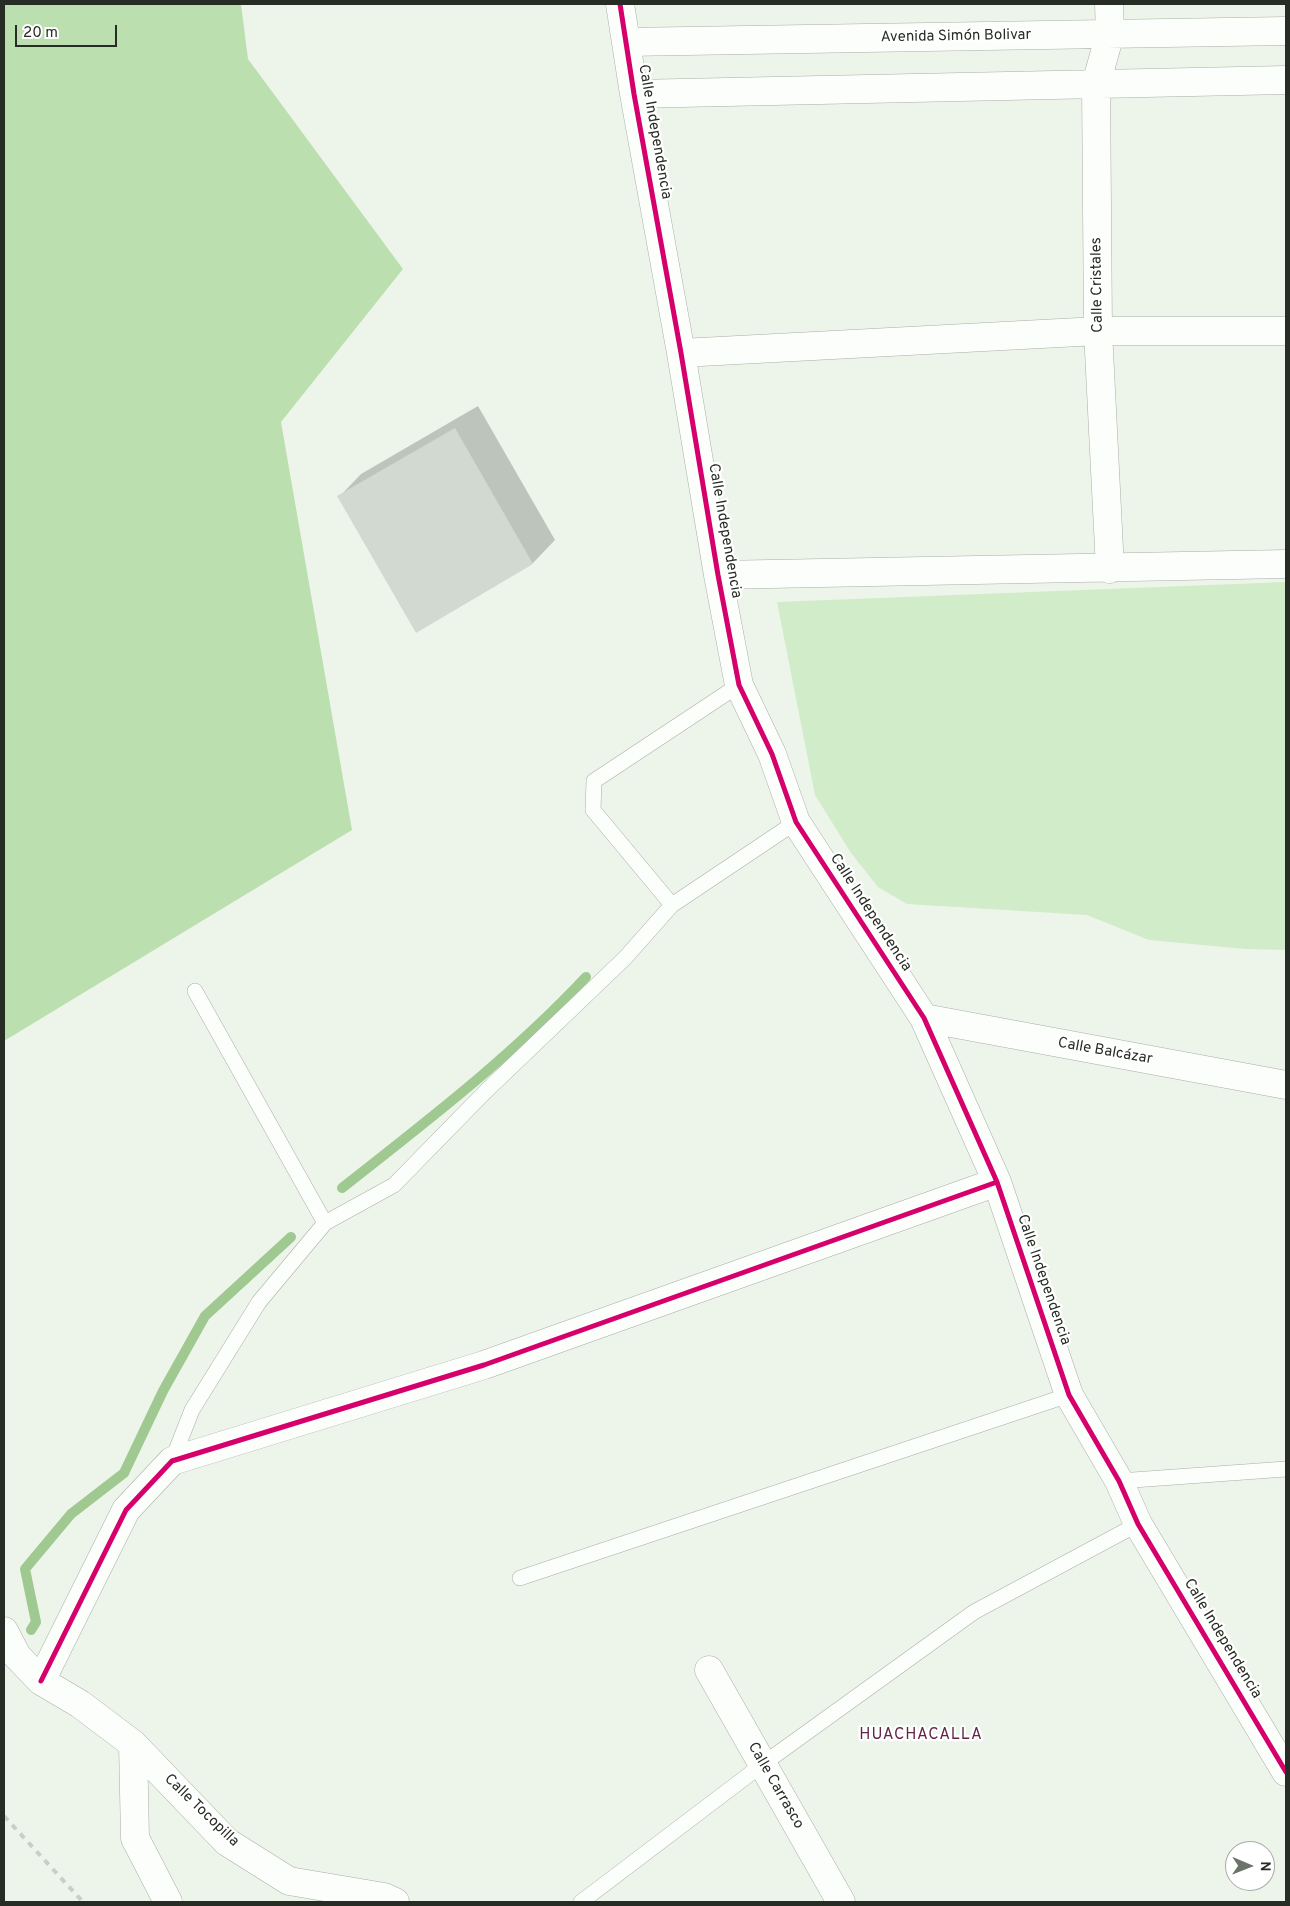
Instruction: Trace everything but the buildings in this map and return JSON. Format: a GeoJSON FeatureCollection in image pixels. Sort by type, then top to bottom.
{"type":"FeatureCollection","features":[{"type":"Feature","properties":{"kind":"street","name":"Calle Independencia"},"geometry":{"type":"LineString","coordinates":[[620,4],[718,575],[739,685],[772,754],[796,822],[924,1018],[997,1182],[1069,1395],[1119,1481],[1138,1524],[1286,1772]]}},
{"type":"Feature","properties":{"kind":"street","name":"Calle Cristales"},"geometry":{"type":"LineString","coordinates":[[1109,4],[1110,34],[1096,84],[1098,331],[1110,569]]}},
{"type":"Feature","properties":{"kind":"street","name":"Avenida Simón Bolivar"},"geometry":{"type":"LineString","coordinates":[[626,42],[1286,31]]}},
{"type":"Feature","properties":{"kind":"street"},"geometry":{"type":"LineString","coordinates":[[634,94],[1286,80]]}},
{"type":"Feature","properties":{"kind":"street"},"geometry":{"type":"LineString","coordinates":[[681,353],[1098,331],[1286,331]]}},
{"type":"Feature","properties":{"kind":"street"},"geometry":{"type":"LineString","coordinates":[[718,575],[1110,569],[1286,564]]}},
{"type":"Feature","properties":{"kind":"street","name":"Calle Balcázar"},"geometry":{"type":"LineString","coordinates":[[924,1018],[1286,1085]]}},
{"type":"Feature","properties":{"kind":"street"},"geometry":{"type":"LineString","coordinates":[[42,1681],[126,1510],[172,1461],[484,1365],[997,1182]]}},
{"type":"Feature","properties":{"kind":"street","name":"Calle Tocopilla"},"geometry":{"type":"LineString","coordinates":[[4,1631],[16,1656],[42,1681],[80,1704],[134,1744],[227,1842],[289,1881],[384,1897],[395,1902]]}},
{"type":"Feature","properties":{"kind":"street","name":"Calle Carrasco"},"geometry":{"type":"LineString","coordinates":[[709,1670],[841,1902]]}},
{"type":"Feature","properties":{"kind":"street"},"geometry":{"type":"LineString","coordinates":[[134,1744],[135,1838],[168,1902]]}},
{"type":"Feature","properties":{"kind":"lane"},"geometry":{"type":"LineString","coordinates":[[672,905],[594,810],[594,781],[739,685]]}},
{"type":"Feature","properties":{"kind":"lane"},"geometry":{"type":"LineString","coordinates":[[172,1461],[192,1410],[259,1302],[326,1223],[394,1186],[486,1091],[625,958],[672,905],[796,822]]}},
{"type":"Feature","properties":{"kind":"lane"},"geometry":{"type":"LineString","coordinates":[[195,991],[326,1223]]}},
{"type":"Feature","properties":{"kind":"lane"},"geometry":{"type":"LineString","coordinates":[[520,1578],[1069,1395]]}},
{"type":"Feature","properties":{"kind":"lane"},"geometry":{"type":"LineString","coordinates":[[1119,1481],[1286,1469]]}},
{"type":"Feature","properties":{"kind":"lane"},"geometry":{"type":"LineString","coordinates":[[581,1902],[762,1764],[974,1612],[1138,1524]]}},
{"type":"Feature","properties":{"kind":"green space"},"geometry":{"type":"Polygon","coordinates":[[[4,4],[241,4],[248,59],[403,269],[281,422],[352,830],[4,1041],[4,4]]]}},
{"type":"Feature","properties":{"kind":"green space"},"geometry":{"type":"Polygon","coordinates":[[[1286,582],[1286,950],[1245,949],[1149,940],[1087,915],[907,904],[878,887],[851,853],[815,795],[777,602],[1286,582]]]}},
{"type":"Feature","properties":{"kind":"waterway"},"geometry":{"type":"LineString","coordinates":[[342,1188],[499,1061],[586,977]]}},
{"type":"Feature","properties":{"kind":"waterway"},"geometry":{"type":"LineString","coordinates":[[31,1630],[36,1622],[25,1569],[71,1514],[124,1473],[163,1391],[205,1316],[291,1237]]}},
{"type":"Feature","properties":{"kind":"railway"},"geometry":{"type":"LineString","coordinates":[[4,1816],[83,1902]]}},
{"type":"Feature","properties":{"kind":"cycle path"},"geometry":{"type":"LineString","coordinates":[[620,4],[718,575],[739,685],[772,754],[796,822],[924,1018],[997,1182],[1069,1395],[1119,1481],[1138,1524],[1286,1772]]}},
{"type":"Feature","properties":{"kind":"cycle path"},"geometry":{"type":"LineString","coordinates":[[41,1681],[126,1510],[172,1461],[484,1365],[997,1182]]}},
{"type":"Feature","properties":{"kind":"district","name":"HUACHACALLA"},"geometry":{"type":"Point","coordinates":[921,1736]}}]}
